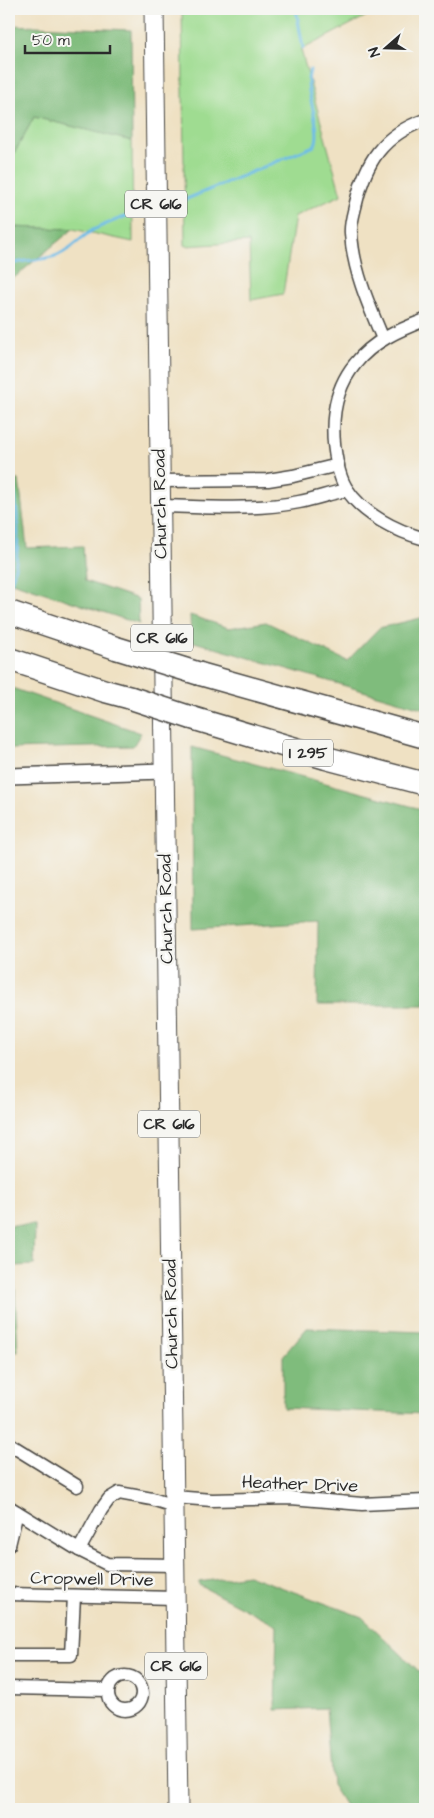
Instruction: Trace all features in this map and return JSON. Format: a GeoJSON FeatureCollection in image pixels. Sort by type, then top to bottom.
{"type":"FeatureCollection","features":[{"type":"Feature","properties":{"kind":"highway"},"geometry":{"type":"LineString","coordinates":[[9,612],[200,674],[425,737]]}},
{"type":"Feature","properties":{"kind":"highway","name":"I 295"},"geometry":{"type":"LineString","coordinates":[[9,659],[192,718],[326,758],[425,784]]}},
{"type":"Feature","properties":{"kind":"main road","name":"Church Road"},"geometry":{"type":"LineString","coordinates":[[154,9],[178,1809]]}},
{"type":"Feature","properties":{"kind":"street"},"geometry":{"type":"LineString","coordinates":[[383,339],[360,277],[355,256],[350,232],[354,209],[364,175],[375,154],[383,144],[404,130],[425,120]]}},
{"type":"Feature","properties":{"kind":"street"},"geometry":{"type":"LineString","coordinates":[[425,320],[383,339],[354,364],[340,390],[336,403],[334,430],[338,465],[347,490],[360,504],[385,523],[425,539]]}},
{"type":"Feature","properties":{"kind":"street"},"geometry":{"type":"LineString","coordinates":[[160,481],[268,480],[294,476],[338,465]]}},
{"type":"Feature","properties":{"kind":"street"},"geometry":{"type":"LineString","coordinates":[[160,506],[229,507],[278,505],[347,490]]}},
{"type":"Feature","properties":{"kind":"street"},"geometry":{"type":"LineString","coordinates":[[9,776],[164,771]]}},
{"type":"Feature","properties":{"kind":"street"},"geometry":{"type":"LineString","coordinates":[[9,1444],[77,1486]]}},
{"type":"Feature","properties":{"kind":"street","name":"Heather Drive"},"geometry":{"type":"LineString","coordinates":[[79,1550],[101,1510],[109,1499],[119,1493],[174,1502],[291,1498],[362,1504],[425,1501]]}},
{"type":"Feature","properties":{"kind":"street"},"geometry":{"type":"LineString","coordinates":[[9,1545],[13,1510],[79,1550],[107,1564],[176,1565]]}},
{"type":"Feature","properties":{"kind":"street","name":"Cropwell Drive"},"geometry":{"type":"LineString","coordinates":[[9,1594],[175,1598]]}},
{"type":"Feature","properties":{"kind":"street"},"geometry":{"type":"LineString","coordinates":[[9,1655],[71,1655],[74,1596]]}},
{"type":"Feature","properties":{"kind":"street"},"geometry":{"type":"LineString","coordinates":[[9,1688],[108,1690]]}},
{"type":"Feature","properties":{"kind":"green space"},"geometry":{"type":"Polygon","coordinates":[[[182,9],[380,9],[301,50],[341,195],[295,216],[283,294],[251,300],[249,242],[185,246],[182,9]]]}},
{"type":"Feature","properties":{"kind":"green space"},"geometry":{"type":"Polygon","coordinates":[[[9,25],[131,30],[132,141],[34,117],[9,163],[9,25]]]}},
{"type":"Feature","properties":{"kind":"green space"},"geometry":{"type":"Polygon","coordinates":[[[34,117],[132,141],[133,242],[73,229],[9,227],[9,163],[34,117]]]}},
{"type":"Feature","properties":{"kind":"green space"},"geometry":{"type":"Polygon","coordinates":[[[9,227],[73,229],[9,282],[9,227]]]}},
{"type":"Feature","properties":{"kind":"green space"},"geometry":{"type":"Polygon","coordinates":[[[9,479],[19,480],[27,548],[83,546],[85,581],[138,599],[139,624],[9,581],[9,479]]]}},
{"type":"Feature","properties":{"kind":"green space"},"geometry":{"type":"Polygon","coordinates":[[[190,615],[229,628],[266,622],[347,661],[379,628],[425,617],[425,709],[191,641],[190,615]]]}},
{"type":"Feature","properties":{"kind":"green space"},"geometry":{"type":"Polygon","coordinates":[[[9,687],[141,733],[133,746],[9,749],[9,687]]]}},
{"type":"Feature","properties":{"kind":"green space"},"geometry":{"type":"Polygon","coordinates":[[[192,747],[425,810],[425,1005],[317,1005],[318,921],[193,929],[192,747]]]}},
{"type":"Feature","properties":{"kind":"green space"},"geometry":{"type":"Polygon","coordinates":[[[9,1225],[35,1225],[34,1265],[14,1266],[18,1352],[9,1352],[9,1225]]]}},
{"type":"Feature","properties":{"kind":"green space"},"geometry":{"type":"Polygon","coordinates":[[[307,1328],[425,1332],[425,1414],[283,1408],[283,1356],[307,1328]]]}},
{"type":"Feature","properties":{"kind":"green space"},"geometry":{"type":"Polygon","coordinates":[[[248,1575],[362,1617],[425,1677],[425,1809],[347,1809],[332,1785],[326,1708],[275,1710],[277,1626],[199,1585],[199,1582],[248,1575]]]}},
{"type":"Feature","properties":{"kind":"waterway"},"geometry":{"type":"LineString","coordinates":[[296,9],[303,48]]}},
{"type":"Feature","properties":{"kind":"waterway"},"geometry":{"type":"LineString","coordinates":[[182,201],[314,146],[317,133],[309,89],[310,70]]}},
{"type":"Feature","properties":{"kind":"waterway"},"geometry":{"type":"LineString","coordinates":[[9,265],[58,255],[68,250],[93,230],[144,209]]}},
{"type":"Feature","properties":{"kind":"waterway"},"geometry":{"type":"LineString","coordinates":[[9,452],[16,502],[18,536],[15,570],[10,586]]}}]}
